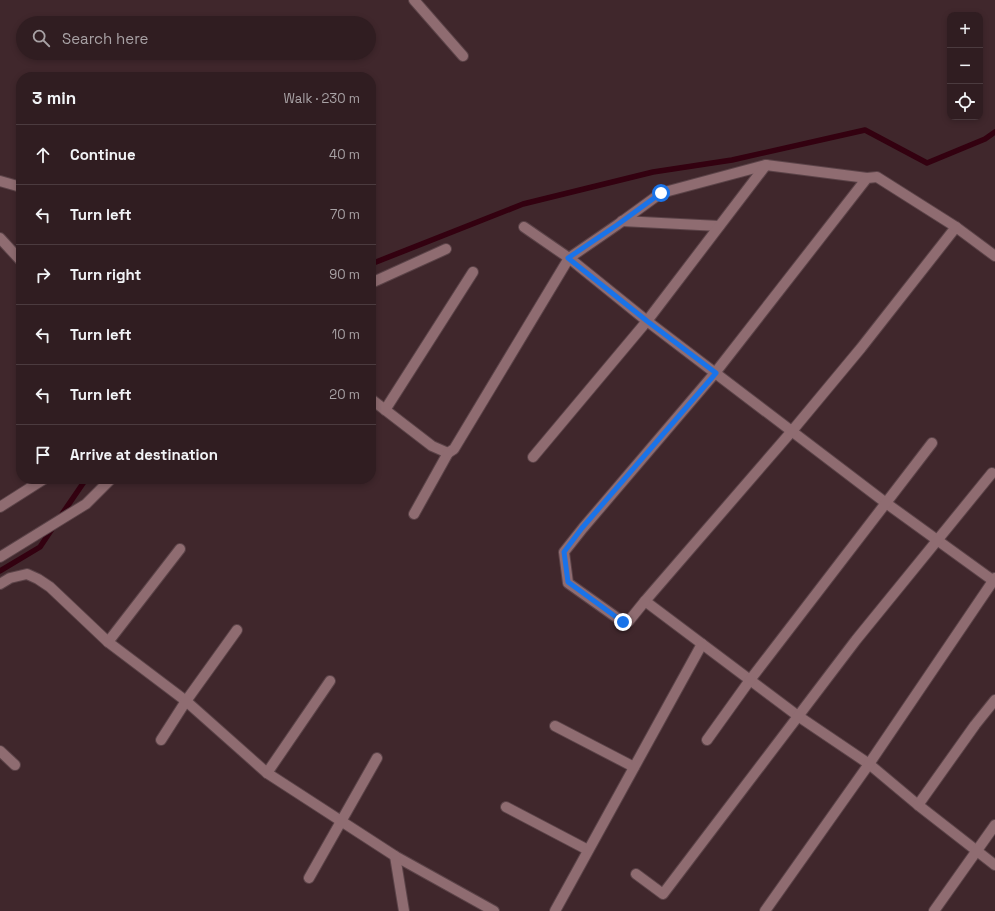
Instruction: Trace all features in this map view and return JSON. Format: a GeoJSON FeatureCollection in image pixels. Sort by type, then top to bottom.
{"type":"FeatureCollection","features":[{"type":"Feature","properties":{"kind":"street"},"geometry":{"type":"LineString","coordinates":[[414,0],[463,56]]}},
{"type":"Feature","properties":{"kind":"street"},"geometry":{"type":"LineString","coordinates":[[533,457],[647,321],[766,165]]}},
{"type":"Feature","properties":{"kind":"street"},"geometry":{"type":"LineString","coordinates":[[414,514],[448,453],[454,449],[568,258],[661,193],[766,165],[867,178],[877,177],[956,226],[995,256]]}},
{"type":"Feature","properties":{"kind":"street"},"geometry":{"type":"LineString","coordinates":[[867,178],[716,373],[582,528],[564,552],[568,582],[623,622],[628,622],[792,431],[861,348],[956,226]]}},
{"type":"Feature","properties":{"kind":"street"},"geometry":{"type":"LineString","coordinates":[[0,181],[16,186]]}},
{"type":"Feature","properties":{"kind":"street"},"geometry":{"type":"LineString","coordinates":[[622,221],[719,226]]}},
{"type":"Feature","properties":{"kind":"street"},"geometry":{"type":"LineString","coordinates":[[524,227],[568,258],[647,321],[936,541],[994,580],[869,764],[765,911]]}},
{"type":"Feature","properties":{"kind":"street"},"geometry":{"type":"LineString","coordinates":[[0,238],[16,255]]}},
{"type":"Feature","properties":{"kind":"street"},"geometry":{"type":"LineString","coordinates":[[376,281],[446,249]]}},
{"type":"Feature","properties":{"kind":"street"},"geometry":{"type":"LineString","coordinates":[[385,410],[473,272]]}},
{"type":"Feature","properties":{"kind":"street"},"geometry":{"type":"LineString","coordinates":[[376,403],[432,446],[448,453]]}},
{"type":"Feature","properties":{"kind":"street"},"geometry":{"type":"LineString","coordinates":[[707,740],[750,680],[932,443]]}},
{"type":"Feature","properties":{"kind":"street"},"geometry":{"type":"LineString","coordinates":[[636,874],[663,894],[856,640],[992,473]]}},
{"type":"Feature","properties":{"kind":"street"},"geometry":{"type":"LineString","coordinates":[[0,508],[36,484]]}},
{"type":"Feature","properties":{"kind":"street"},"geometry":{"type":"LineString","coordinates":[[0,557],[86,504],[106,484]]}},
{"type":"Feature","properties":{"kind":"street"},"geometry":{"type":"LineString","coordinates":[[108,642],[180,549]]}},
{"type":"Feature","properties":{"kind":"street"},"geometry":{"type":"LineString","coordinates":[[0,584],[10,578],[26,574],[38,579],[50,587],[108,642],[186,701],[267,773],[342,820],[395,856],[494,911]]}},
{"type":"Feature","properties":{"kind":"street"},"geometry":{"type":"LineString","coordinates":[[645,601],[798,716],[869,764],[918,805],[995,864]]}},
{"type":"Feature","properties":{"kind":"street"},"geometry":{"type":"LineString","coordinates":[[162,740],[186,701],[237,630]]}},
{"type":"Feature","properties":{"kind":"street"},"geometry":{"type":"LineString","coordinates":[[555,911],[702,644]]}},
{"type":"Feature","properties":{"kind":"street"},"geometry":{"type":"LineString","coordinates":[[267,773],[330,681]]}},
{"type":"Feature","properties":{"kind":"street"},"geometry":{"type":"LineString","coordinates":[[918,805],[975,725],[995,700]]}},
{"type":"Feature","properties":{"kind":"street"},"geometry":{"type":"LineString","coordinates":[[555,726],[634,767]]}},
{"type":"Feature","properties":{"kind":"street"},"geometry":{"type":"LineString","coordinates":[[0,751],[15,765]]}},
{"type":"Feature","properties":{"kind":"street"},"geometry":{"type":"LineString","coordinates":[[309,878],[377,758]]}},
{"type":"Feature","properties":{"kind":"street"},"geometry":{"type":"LineString","coordinates":[[506,807],[588,850]]}},
{"type":"Feature","properties":{"kind":"street"},"geometry":{"type":"LineString","coordinates":[[934,911],[995,825]]}},
{"type":"Feature","properties":{"kind":"street"},"geometry":{"type":"LineString","coordinates":[[395,856],[404,911]]}},
{"type":"Feature","properties":{"kind":"waterway"},"geometry":{"type":"LineString","coordinates":[[376,262],[523,204],[653,172],[732,160],[865,130],[927,163],[985,139],[995,132]]}},
{"type":"Feature","properties":{"kind":"waterway"},"geometry":{"type":"LineString","coordinates":[[60,517],[83,484]]}},
{"type":"Feature","properties":{"kind":"waterway"},"geometry":{"type":"LineString","coordinates":[[0,571],[40,547],[54,526]]}},
{"type":"Feature","properties":{"kind":"route"},"geometry":{"type":"LineString","coordinates":[[623,622],[568,582],[564,552],[582,528],[716,373],[647,321],[568,258],[661,193]]}}]}
